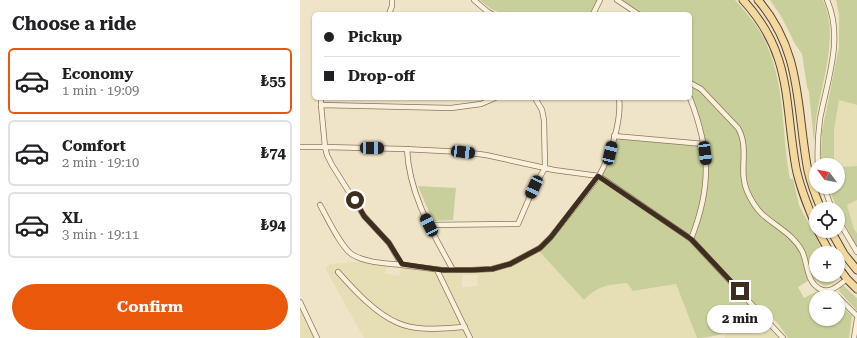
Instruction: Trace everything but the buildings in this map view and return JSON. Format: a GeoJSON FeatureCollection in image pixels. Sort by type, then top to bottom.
{"type":"FeatureCollection","features":[{"type":"Feature","properties":{"kind":"main road"},"geometry":{"type":"LineString","coordinates":[[743,0],[763,26],[780,61],[786,90],[797,169],[804,198],[809,210]]}},
{"type":"Feature","properties":{"kind":"main road"},"geometry":{"type":"LineString","coordinates":[[758,0],[768,12],[776,26],[791,60],[798,92],[808,172],[819,202]]}},
{"type":"Feature","properties":{"kind":"main road"},"geometry":{"type":"LineString","coordinates":[[835,238],[844,254],[857,270]]}},
{"type":"Feature","properties":{"kind":"main road"},"geometry":{"type":"LineString","coordinates":[[845,276],[857,289]]}},
{"type":"Feature","properties":{"kind":"street"},"geometry":{"type":"LineString","coordinates":[[390,12],[392,0]]}},
{"type":"Feature","properties":{"kind":"street"},"geometry":{"type":"LineString","coordinates":[[474,0],[488,12]]}},
{"type":"Feature","properties":{"kind":"street"},"geometry":{"type":"LineString","coordinates":[[593,12],[600,0]]}},
{"type":"Feature","properties":{"kind":"street"},"geometry":{"type":"LineString","coordinates":[[617,0],[635,12]]}},
{"type":"Feature","properties":{"kind":"street"},"geometry":{"type":"LineString","coordinates":[[818,158],[817,146],[820,120],[829,82],[833,44],[833,18],[827,0]]}},
{"type":"Feature","properties":{"kind":"street"},"geometry":{"type":"LineString","coordinates":[[692,84],[701,89],[733,122],[742,135],[744,143],[744,181],[747,192],[760,213],[788,234],[802,251],[811,279],[815,286],[821,289],[831,290],[847,279]]}},
{"type":"Feature","properties":{"kind":"street"},"geometry":{"type":"LineString","coordinates":[[321,100],[327,155],[364,216],[389,243],[402,264]]}},
{"type":"Feature","properties":{"kind":"street"},"geometry":{"type":"LineString","coordinates":[[321,105],[452,108],[481,104],[490,100]]}},
{"type":"Feature","properties":{"kind":"street"},"geometry":{"type":"LineString","coordinates":[[429,225],[518,224],[534,187],[545,168],[544,120],[542,110],[536,100]]}},
{"type":"Feature","properties":{"kind":"street"},"geometry":{"type":"LineString","coordinates":[[320,205],[346,248],[352,254],[368,260],[437,270],[492,269],[510,264],[540,248],[551,237],[598,176],[610,153],[620,110],[619,100]]}},
{"type":"Feature","properties":{"kind":"street"},"geometry":{"type":"LineString","coordinates":[[691,100],[704,144],[706,162],[706,178],[701,208],[691,239]]}},
{"type":"Feature","properties":{"kind":"street"},"geometry":{"type":"LineString","coordinates":[[614,136],[704,144]]}},
{"type":"Feature","properties":{"kind":"street"},"geometry":{"type":"LineString","coordinates":[[300,147],[407,149],[486,155],[545,168],[598,176],[691,239],[783,338]]}},
{"type":"Feature","properties":{"kind":"street"},"geometry":{"type":"LineString","coordinates":[[407,149],[408,163],[414,193],[453,270]]}},
{"type":"Feature","properties":{"kind":"street"},"geometry":{"type":"LineString","coordinates":[[845,232],[857,252]]}},
{"type":"Feature","properties":{"kind":"street"},"geometry":{"type":"LineString","coordinates":[[437,270],[470,338]]}},
{"type":"Feature","properties":{"kind":"street"},"geometry":{"type":"LineString","coordinates":[[338,272],[370,304],[399,324],[419,328],[465,327]]}},
{"type":"Feature","properties":{"kind":"street"},"geometry":{"type":"LineString","coordinates":[[300,302],[317,338]]}},
{"type":"Feature","properties":{"kind":"street"},"geometry":{"type":"LineString","coordinates":[[845,305],[857,318],[854,338]]}},
{"type":"Feature","properties":{"kind":"shaded area"},"geometry":{"type":"Polygon","coordinates":[[[839,100],[857,105],[857,166],[845,167],[845,158],[834,158],[834,130],[839,100]]]}},
{"type":"Feature","properties":{"kind":"shaded area"},"geometry":{"type":"Polygon","coordinates":[[[857,200],[857,233],[854,229],[847,205],[857,200]]]}},
{"type":"Feature","properties":{"kind":"shaded area"},"geometry":{"type":"Polygon","coordinates":[[[538,250],[587,297],[599,288],[611,285],[627,283],[633,291],[676,284],[697,338],[364,338],[325,268],[330,264],[369,261],[388,263],[385,273],[399,276],[402,265],[471,270],[510,264],[538,250]],[[462,275],[462,287],[478,286],[477,275],[462,275]]]}},
{"type":"Feature","properties":{"kind":"shaded area"},"geometry":{"type":"Polygon","coordinates":[[[300,300],[317,338],[300,338],[300,300]]]}},
{"type":"Feature","properties":{"kind":"shaded area"},"geometry":{"type":"Polygon","coordinates":[[[756,314],[778,338],[725,338],[724,335],[756,314]]]}},
{"type":"Feature","properties":{"kind":"green space"},"geometry":{"type":"Polygon","coordinates":[[[480,0],[600,0],[594,12],[499,12],[491,9],[480,0]]]}},
{"type":"Feature","properties":{"kind":"green space"},"geometry":{"type":"Polygon","coordinates":[[[617,0],[735,0],[757,27],[763,37],[776,71],[782,106],[790,179],[793,179],[799,205],[809,224],[809,238],[816,238],[820,246],[809,246],[809,280],[798,287],[804,298],[809,295],[809,326],[845,326],[845,310],[852,316],[849,338],[788,338],[764,308],[733,329],[716,335],[697,338],[676,284],[633,291],[627,283],[609,285],[594,291],[584,300],[538,250],[599,176],[614,136],[704,144],[691,100],[692,100],[692,12],[635,12],[617,0]]]}},
{"type":"Feature","properties":{"kind":"green space"},"geometry":{"type":"Polygon","coordinates":[[[770,0],[823,0],[828,13],[830,41],[826,71],[816,117],[814,143],[809,92],[802,54],[795,44],[781,16],[770,0]]]}},
{"type":"Feature","properties":{"kind":"green space"},"geometry":{"type":"Polygon","coordinates":[[[836,0],[857,0],[857,105],[839,100],[834,130],[834,158],[821,158],[822,131],[839,47],[839,15],[836,0]]]}},
{"type":"Feature","properties":{"kind":"green space"},"geometry":{"type":"Polygon","coordinates":[[[857,166],[857,200],[847,205],[854,229],[857,233],[857,247],[845,224],[845,202],[834,202],[831,194],[845,194],[845,167],[857,166]]]}},
{"type":"Feature","properties":{"kind":"green space"},"geometry":{"type":"Polygon","coordinates":[[[418,186],[456,188],[453,220],[434,221],[418,186]]]}},
{"type":"Feature","properties":{"kind":"green space"},"geometry":{"type":"Polygon","coordinates":[[[818,282],[834,282],[826,286],[818,282]]]}},
{"type":"Feature","properties":{"kind":"green space"},"geometry":{"type":"Polygon","coordinates":[[[844,286],[857,298],[857,311],[845,298],[845,290],[839,290],[840,287],[844,286]]]}},
{"type":"Feature","properties":{"kind":"route"},"geometry":{"type":"LineString","coordinates":[[355,200],[364,216],[382,233],[402,264],[442,270],[492,269],[510,264],[540,248],[551,237],[598,176],[691,239],[740,291]]}}]}
